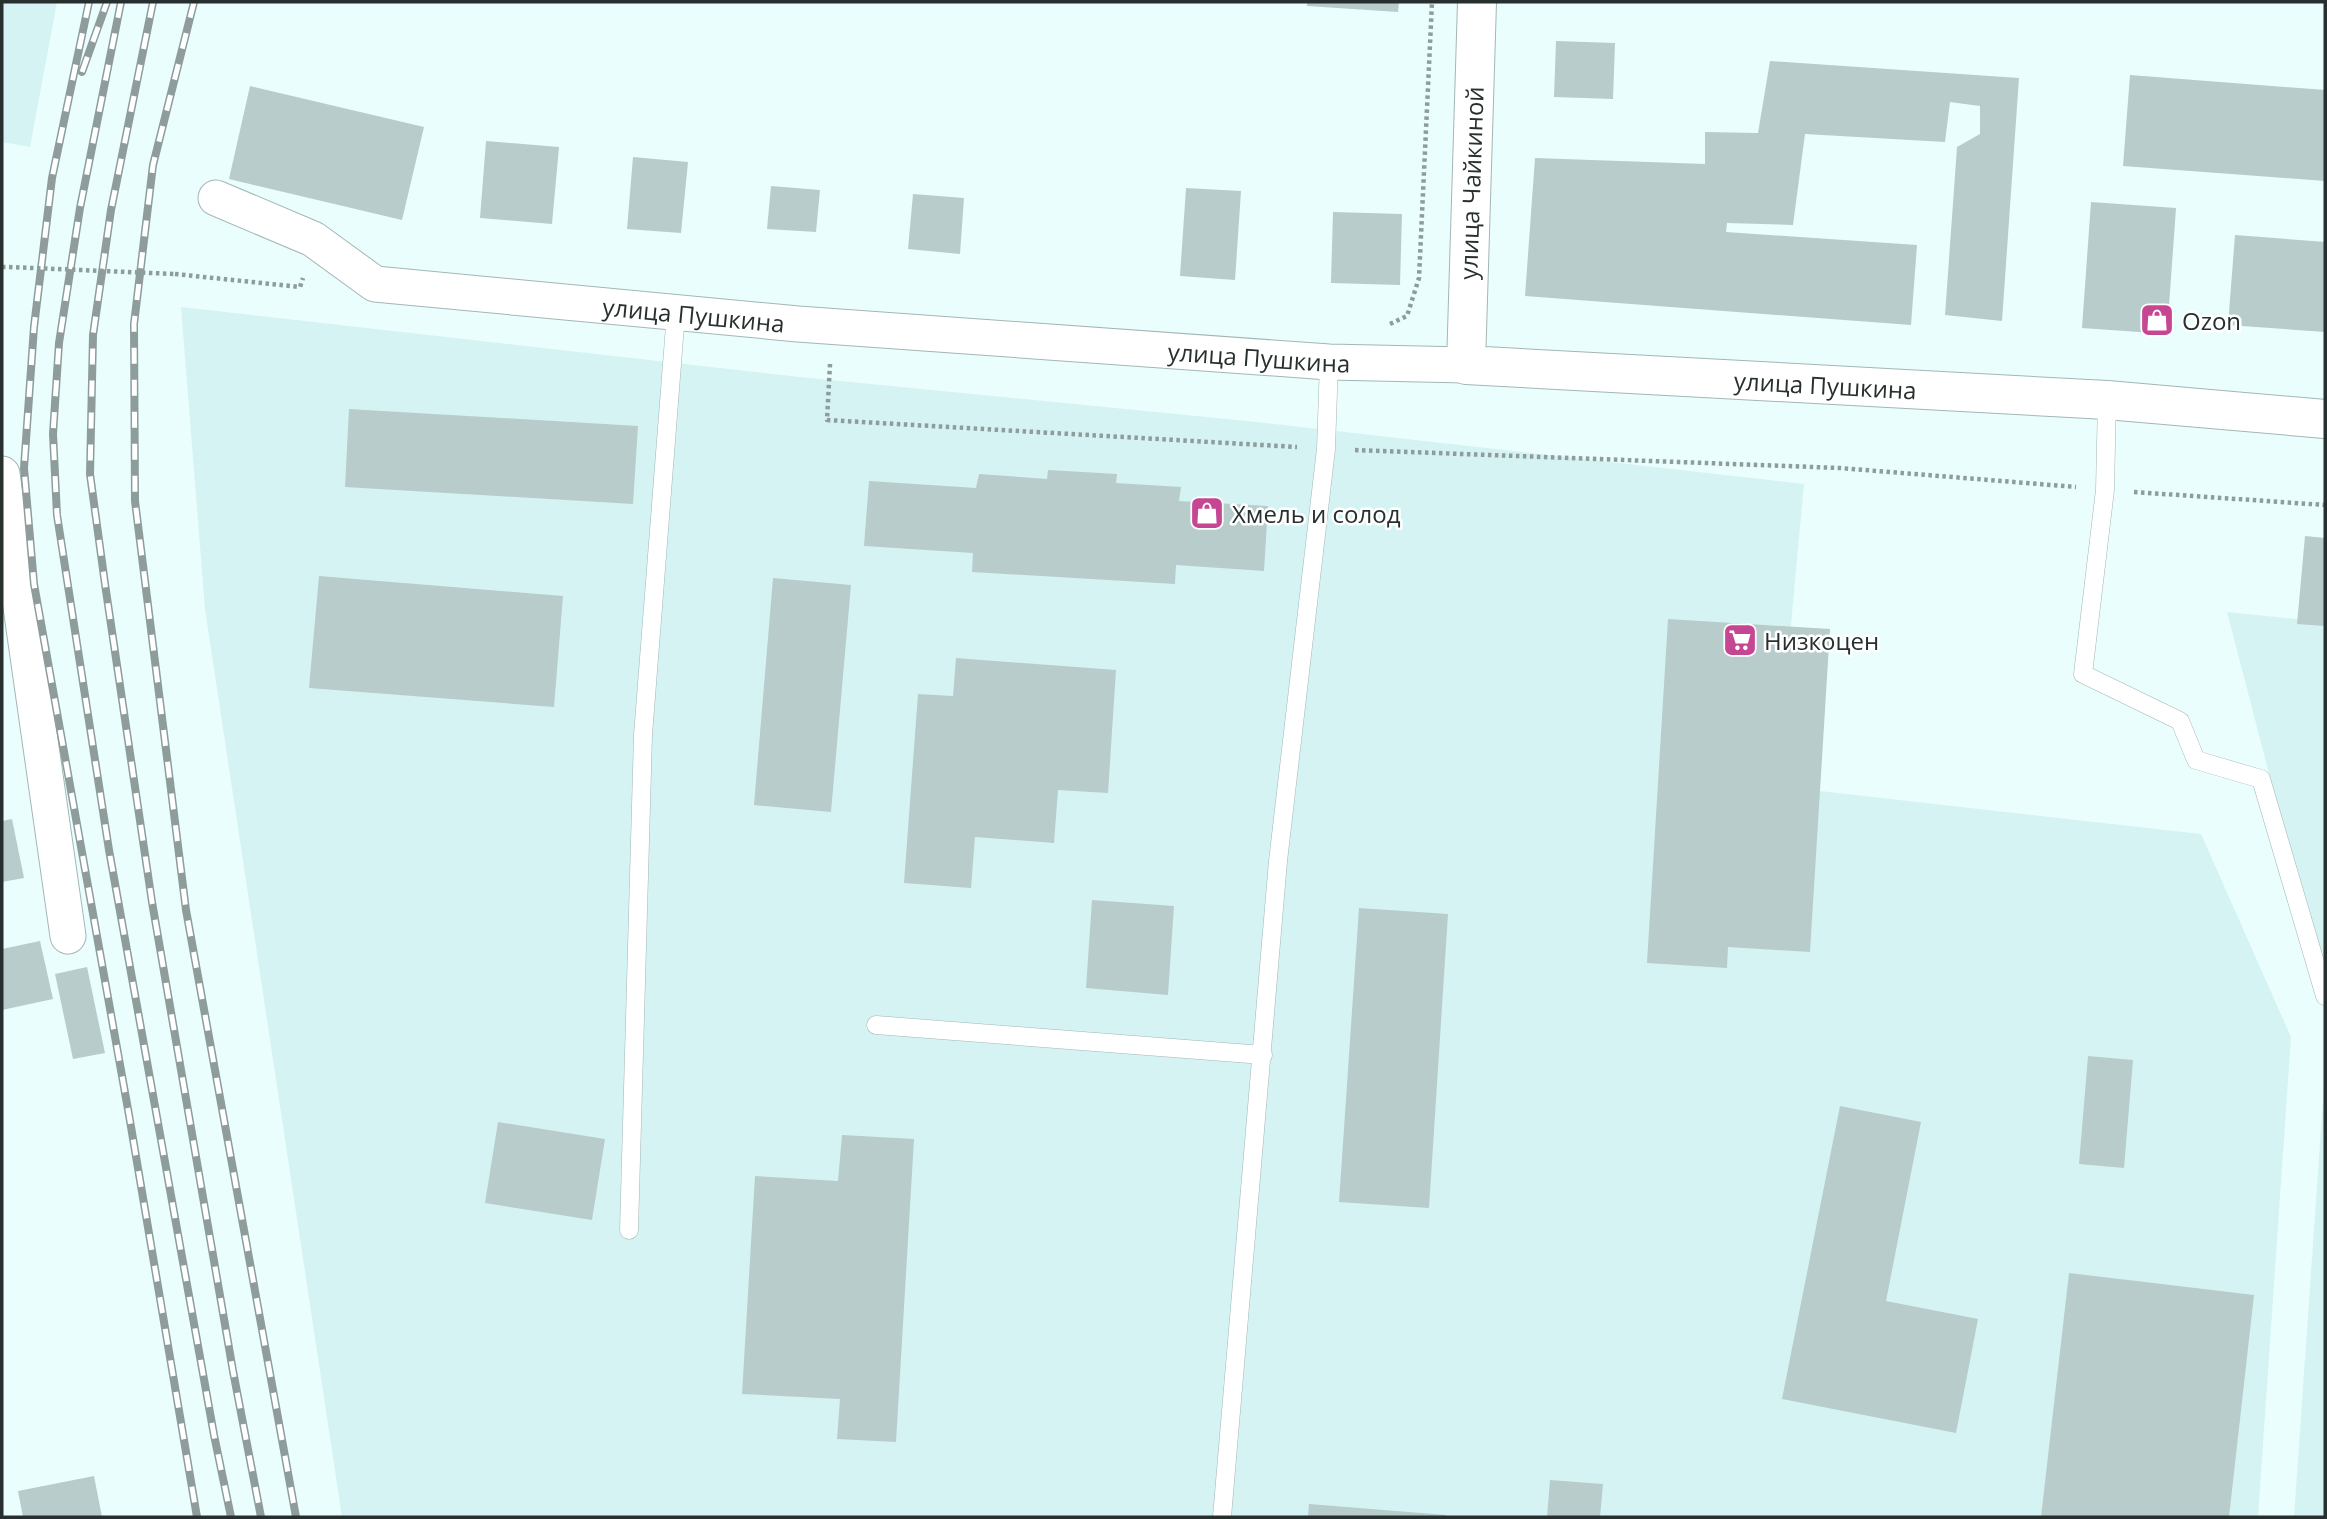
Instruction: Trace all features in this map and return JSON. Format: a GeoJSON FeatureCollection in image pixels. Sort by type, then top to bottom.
{"type":"FeatureCollection","features":[{"type":"Feature","properties":{"kind":"street","name":"улица Чайкиной"},"geometry":{"type":"LineString","coordinates":[[1466,365],[1477,2]]}},
{"type":"Feature","properties":{"kind":"street","name":"улица Пушкина"},"geometry":{"type":"LineString","coordinates":[[216,198],[313,239],[375,284],[676,313],[1329,362],[1466,365],[2107,400],[2325,419]]}},
{"type":"Feature","properties":{"kind":"street"},"geometry":{"type":"LineString","coordinates":[[2,474],[68,936]]}},
{"type":"Feature","properties":{"kind":"lane"},"geometry":{"type":"LineString","coordinates":[[629,1230],[643,734],[676,313]]}},
{"type":"Feature","properties":{"kind":"lane"},"geometry":{"type":"LineString","coordinates":[[1222,1517],[1278,861],[1326,449],[1329,362]]}},
{"type":"Feature","properties":{"kind":"lane"},"geometry":{"type":"LineString","coordinates":[[2107,400],[2105,490],[2082,674],[2180,721],[2196,760],[2261,779],[2325,996]]}},
{"type":"Feature","properties":{"kind":"lane"},"geometry":{"type":"LineString","coordinates":[[876,1025],[1263,1055]]}},
{"type":"Feature","properties":{"kind":"path"},"geometry":{"type":"LineString","coordinates":[[1386,326],[1407,316],[1419,278],[1432,2]]}},
{"type":"Feature","properties":{"kind":"path"},"geometry":{"type":"LineString","coordinates":[[2,267],[175,274],[300,287]]}},
{"type":"Feature","properties":{"kind":"path"},"geometry":{"type":"LineString","coordinates":[[831,325],[827,420],[1326,449],[1840,468],[2325,505]]}},
{"type":"Feature","properties":{"kind":"shaded area"},"geometry":{"type":"Polygon","coordinates":[[[2,2],[57,2],[30,147],[2,142],[2,2]]]}},
{"type":"Feature","properties":{"kind":"shaded area"},"geometry":{"type":"Polygon","coordinates":[[[181,307],[800,377],[1247,421],[1804,484],[1776,786],[2201,834],[2291,1037],[2258,1517],[342,1517],[205,609],[181,307]]]}},
{"type":"Feature","properties":{"kind":"shaded area"},"geometry":{"type":"Polygon","coordinates":[[[2227,612],[2325,622],[2325,989],[2227,612]]]}},
{"type":"Feature","properties":{"kind":"shaded area"},"geometry":{"type":"Polygon","coordinates":[[[2325,1071],[2325,1517],[2294,1517],[2325,1071]]]}},
{"type":"Feature","properties":{"kind":"building"},"geometry":{"type":"Polygon","coordinates":[[[1307,2],[1399,2],[1398,12],[1307,6],[1307,2]]]}},
{"type":"Feature","properties":{"kind":"building"},"geometry":{"type":"Polygon","coordinates":[[[1556,41],[1615,43],[1613,99],[1554,97],[1556,41]]]}},
{"type":"Feature","properties":{"kind":"building"},"geometry":{"type":"Polygon","coordinates":[[[1770,61],[2019,78],[2002,321],[1945,315],[1957,147],[1980,134],[1980,106],[1950,102],[1945,142],[1805,134],[1793,225],[1727,223],[1726,232],[1917,245],[1911,325],[1525,296],[1535,158],[1705,164],[1705,132],[1758,133],[1770,61]]]}},
{"type":"Feature","properties":{"kind":"building"},"geometry":{"type":"Polygon","coordinates":[[[2130,75],[2325,90],[2325,181],[2123,166],[2130,75]]]}},
{"type":"Feature","properties":{"kind":"building"},"geometry":{"type":"Polygon","coordinates":[[[250,86],[424,127],[402,220],[229,179],[250,86]]]}},
{"type":"Feature","properties":{"kind":"building"},"geometry":{"type":"Polygon","coordinates":[[[486,141],[559,147],[552,224],[480,218],[486,141]]]}},
{"type":"Feature","properties":{"kind":"building"},"geometry":{"type":"Polygon","coordinates":[[[633,157],[688,162],[681,233],[627,229],[633,157]]]}},
{"type":"Feature","properties":{"kind":"building"},"geometry":{"type":"Polygon","coordinates":[[[771,186],[820,190],[816,232],[767,229],[771,186]]]}},
{"type":"Feature","properties":{"kind":"building"},"geometry":{"type":"Polygon","coordinates":[[[1186,188],[1241,191],[1235,280],[1180,276],[1186,188]]]}},
{"type":"Feature","properties":{"kind":"building"},"geometry":{"type":"Polygon","coordinates":[[[913,194],[964,198],[960,254],[908,249],[913,194]]]}},
{"type":"Feature","properties":{"kind":"building"},"geometry":{"type":"Polygon","coordinates":[[[2091,202],[2176,208],[2167,334],[2082,328],[2091,202]]]}},
{"type":"Feature","properties":{"kind":"building"},"geometry":{"type":"Polygon","coordinates":[[[1333,212],[1402,214],[1400,285],[1331,283],[1333,212]]]}},
{"type":"Feature","properties":{"kind":"building"},"geometry":{"type":"Polygon","coordinates":[[[2235,235],[2325,242],[2325,332],[2228,325],[2235,235]]]}},
{"type":"Feature","properties":{"kind":"building"},"geometry":{"type":"Polygon","coordinates":[[[349,409],[638,426],[633,504],[345,487],[349,409]]]}},
{"type":"Feature","properties":{"kind":"building"},"geometry":{"type":"Polygon","coordinates":[[[1048,470],[1117,474],[1116,483],[1181,487],[1179,501],[1268,506],[1264,571],[1176,565],[1175,584],[972,572],[973,553],[864,546],[869,481],[976,488],[979,474],[1047,479],[1048,470]]]}},
{"type":"Feature","properties":{"kind":"building"},"geometry":{"type":"Polygon","coordinates":[[[2305,536],[2325,538],[2325,626],[2297,624],[2305,536]]]}},
{"type":"Feature","properties":{"kind":"building"},"geometry":{"type":"Polygon","coordinates":[[[319,576],[563,596],[554,707],[309,688],[319,576]]]}},
{"type":"Feature","properties":{"kind":"building"},"geometry":{"type":"Polygon","coordinates":[[[773,578],[851,585],[831,812],[754,805],[773,578]]]}},
{"type":"Feature","properties":{"kind":"building"},"geometry":{"type":"Polygon","coordinates":[[[1668,619],[1830,629],[1810,952],[1728,947],[1727,968],[1647,963],[1668,619]]]}},
{"type":"Feature","properties":{"kind":"building"},"geometry":{"type":"Polygon","coordinates":[[[956,658],[1116,670],[1108,793],[1058,790],[1054,843],[975,837],[971,888],[904,883],[918,694],[953,696],[956,658]]]}},
{"type":"Feature","properties":{"kind":"building"},"geometry":{"type":"Polygon","coordinates":[[[12,819],[24,878],[2,882],[2,821],[12,819]]]}},
{"type":"Feature","properties":{"kind":"building"},"geometry":{"type":"Polygon","coordinates":[[[1092,900],[1174,906],[1168,995],[1086,988],[1092,900]]]}},
{"type":"Feature","properties":{"kind":"building"},"geometry":{"type":"Polygon","coordinates":[[[1359,908],[1448,914],[1429,1208],[1339,1202],[1359,908]]]}},
{"type":"Feature","properties":{"kind":"building"},"geometry":{"type":"Polygon","coordinates":[[[40,941],[53,999],[2,1010],[2,949],[40,941]]]}},
{"type":"Feature","properties":{"kind":"building"},"geometry":{"type":"Polygon","coordinates":[[[87,967],[105,1053],[73,1059],[55,974],[87,967]]]}},
{"type":"Feature","properties":{"kind":"building"},"geometry":{"type":"Polygon","coordinates":[[[2088,1056],[2133,1060],[2124,1168],[2079,1164],[2088,1056]]]}},
{"type":"Feature","properties":{"kind":"building"},"geometry":{"type":"Polygon","coordinates":[[[1840,1106],[1921,1122],[1886,1301],[1978,1319],[1956,1433],[1782,1399],[1840,1106]]]}},
{"type":"Feature","properties":{"kind":"building"},"geometry":{"type":"Polygon","coordinates":[[[498,1122],[605,1139],[592,1220],[485,1203],[498,1122]]]}},
{"type":"Feature","properties":{"kind":"building"},"geometry":{"type":"Polygon","coordinates":[[[842,1135],[914,1139],[896,1442],[837,1439],[840,1399],[742,1394],[755,1176],[838,1181],[842,1135]]]}},
{"type":"Feature","properties":{"kind":"building"},"geometry":{"type":"Polygon","coordinates":[[[2069,1273],[2254,1295],[2229,1517],[2041,1517],[2069,1273]]]}},
{"type":"Feature","properties":{"kind":"building"},"geometry":{"type":"Polygon","coordinates":[[[94,1476],[102,1517],[23,1517],[18,1491],[94,1476]]]}},
{"type":"Feature","properties":{"kind":"building"},"geometry":{"type":"Polygon","coordinates":[[[1550,1480],[1603,1484],[1600,1517],[1547,1517],[1550,1480]]]}},
{"type":"Feature","properties":{"kind":"building"},"geometry":{"type":"Polygon","coordinates":[[[1309,1504],[1446,1515],[1446,1517],[1308,1517],[1309,1504]]]}},
{"type":"Feature","properties":{"kind":"railway"},"geometry":{"type":"LineString","coordinates":[[89,2],[52,178],[34,327],[24,468],[34,584],[129,1115],[197,1517]]}},
{"type":"Feature","properties":{"kind":"railway"},"geometry":{"type":"LineString","coordinates":[[82,72],[107,2]]}},
{"type":"Feature","properties":{"kind":"railway"},"geometry":{"type":"LineString","coordinates":[[121,2],[80,208],[59,343],[53,434],[57,515],[109,850],[231,1517]]}},
{"type":"Feature","properties":{"kind":"railway"},"geometry":{"type":"LineString","coordinates":[[153,2],[111,210],[93,335],[90,474],[152,902],[261,1517]]}},
{"type":"Feature","properties":{"kind":"railway"},"geometry":{"type":"LineString","coordinates":[[194,2],[153,165],[134,324],[135,501],[186,910],[296,1517]]}},
{"type":"Feature","properties":{"kind":"place","name":"Ozon"},"geometry":{"type":"Point","coordinates":[2157,320]}},
{"type":"Feature","properties":{"kind":"place","name":"Хмель и солод"},"geometry":{"type":"Point","coordinates":[1207,513]}},
{"type":"Feature","properties":{"kind":"place","name":"Низкоцен"},"geometry":{"type":"Point","coordinates":[1740,640]}}]}
